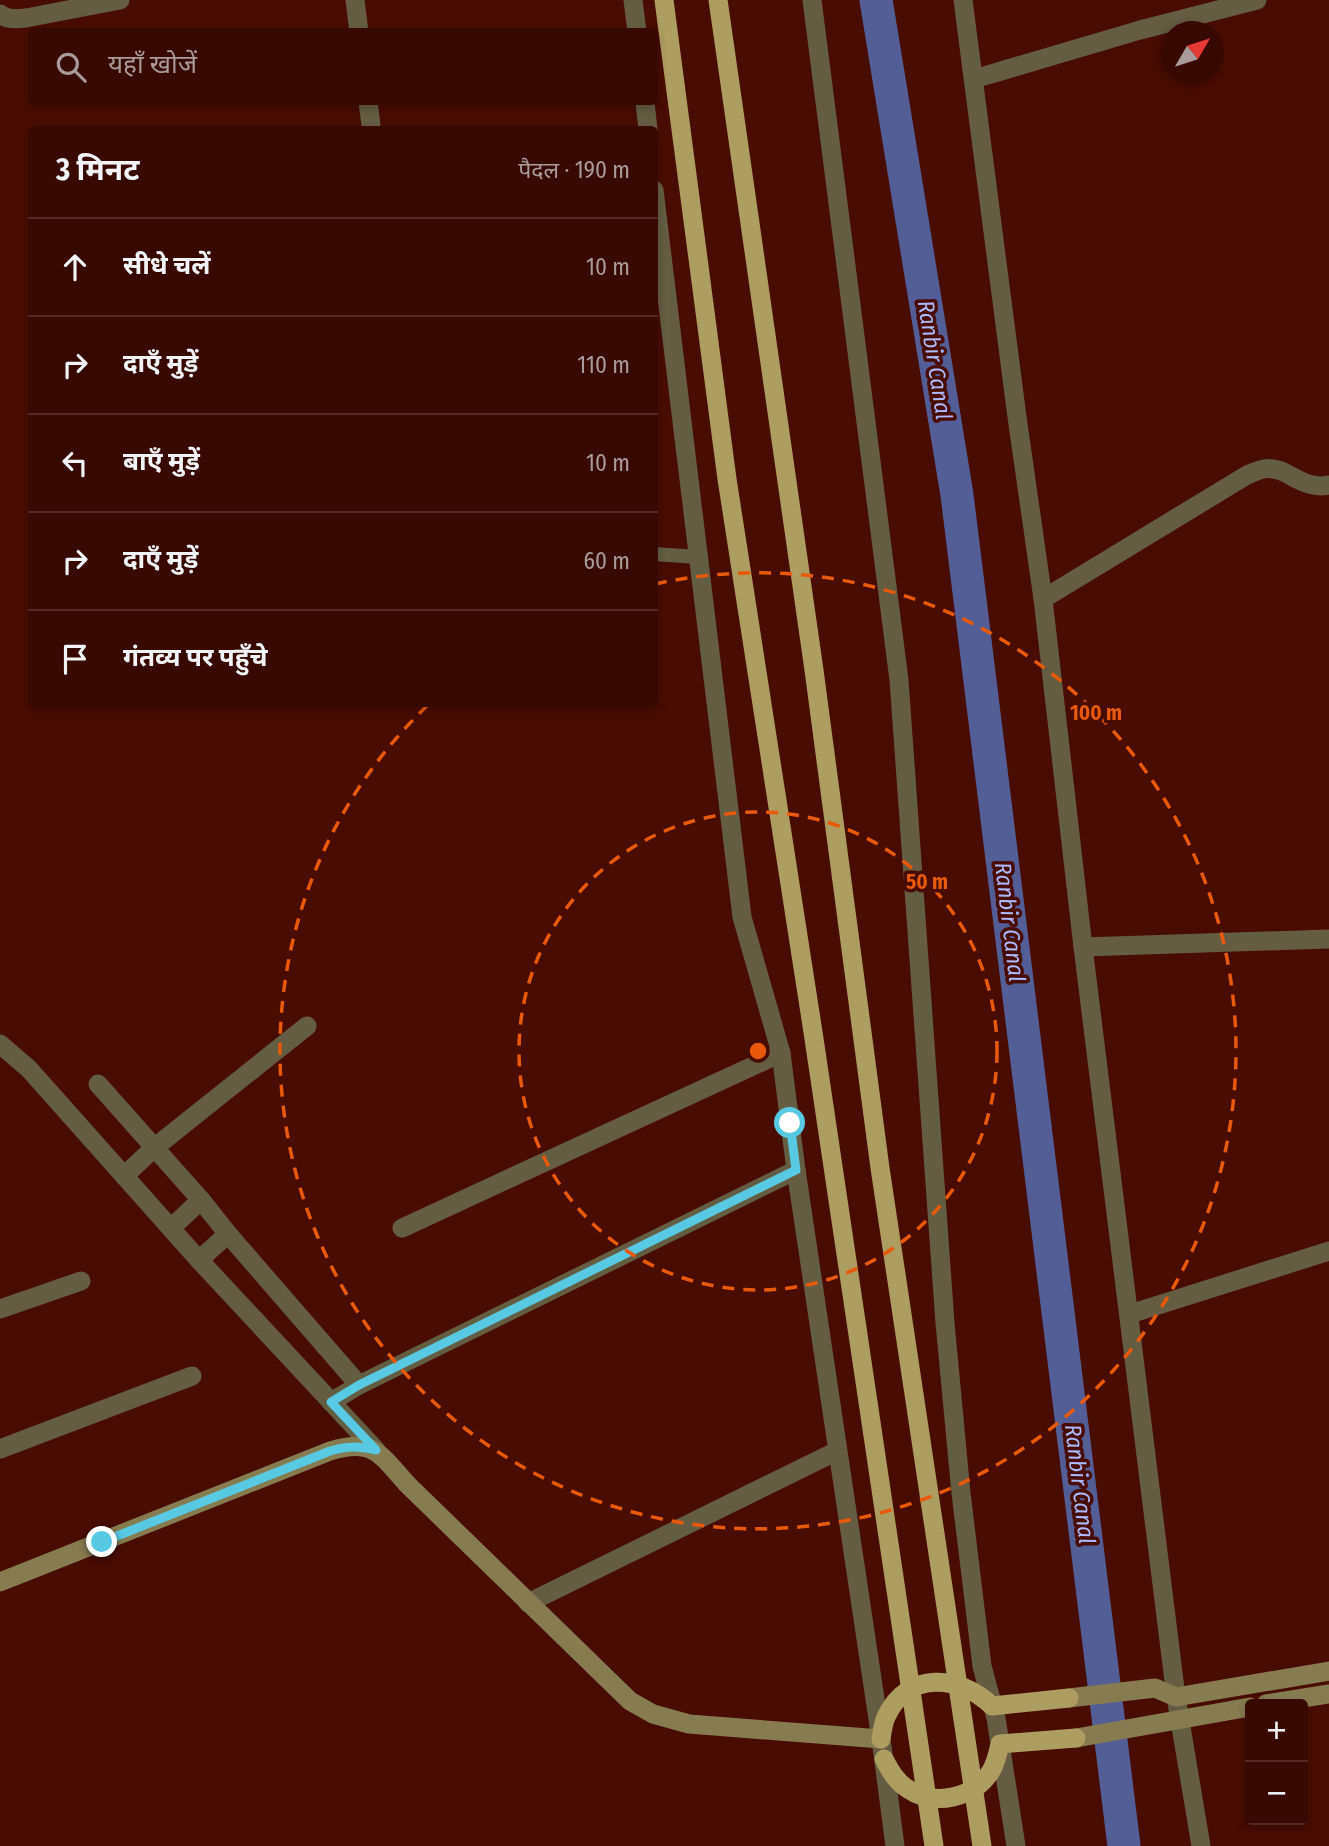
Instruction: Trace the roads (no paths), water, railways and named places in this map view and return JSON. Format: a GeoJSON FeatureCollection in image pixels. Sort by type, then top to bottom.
{"type":"FeatureCollection","features":[{"type":"Feature","properties":{"kind":"highway"},"geometry":{"type":"LineString","coordinates":[[664,0],[727,479],[815,1045],[934,1846]]}},
{"type":"Feature","properties":{"kind":"highway"},"geometry":{"type":"LineString","coordinates":[[718,0],[816,684],[880,1168],[982,1846]]}},
{"type":"Feature","properties":{"kind":"highway"},"geometry":{"type":"LineString","coordinates":[[881,1739],[885,1719],[895,1702],[911,1689],[930,1682],[950,1682],[969,1689],[992,1706],[1069,1698]]}},
{"type":"Feature","properties":{"kind":"highway"},"geometry":{"type":"LineString","coordinates":[[884,1759],[894,1777],[908,1790],[943,1800],[978,1786],[990,1772],[1000,1744],[1076,1738]]}},
{"type":"Feature","properties":{"kind":"main road"},"geometry":{"type":"LineString","coordinates":[[0,1582],[330,1451],[358,1446],[376,1450],[409,1486],[630,1701],[653,1714],[689,1724],[881,1739]]}},
{"type":"Feature","properties":{"kind":"main road"},"geometry":{"type":"LineString","coordinates":[[1069,1698],[1155,1688],[1176,1697],[1329,1671]]}},
{"type":"Feature","properties":{"kind":"main road"},"geometry":{"type":"LineString","coordinates":[[1298,1699],[1329,1694]]}},
{"type":"Feature","properties":{"kind":"main road"},"geometry":{"type":"LineString","coordinates":[[1076,1738],[1245,1708]]}},
{"type":"Feature","properties":{"kind":"street"},"geometry":{"type":"LineString","coordinates":[[355,0],[358,28]]}},
{"type":"Feature","properties":{"kind":"street"},"geometry":{"type":"LineString","coordinates":[[633,0],[636,28]]}},
{"type":"Feature","properties":{"kind":"street"},"geometry":{"type":"LineString","coordinates":[[812,0],[899,680],[945,1323],[961,1493],[982,1666],[1000,1744],[1016,1846]]}},
{"type":"Feature","properties":{"kind":"street"},"geometry":{"type":"LineString","coordinates":[[963,0],[1017,417],[1044,599],[1083,947],[1176,1697],[1173,1720],[1201,1846]]}},
{"type":"Feature","properties":{"kind":"street"},"geometry":{"type":"LineString","coordinates":[[974,79],[1140,30],[1256,0]]}},
{"type":"Feature","properties":{"kind":"street"},"geometry":{"type":"LineString","coordinates":[[0,14],[12,19],[26,18],[110,1]]}},
{"type":"Feature","properties":{"kind":"street"},"geometry":{"type":"LineString","coordinates":[[368,105],[371,125]]}},
{"type":"Feature","properties":{"kind":"street"},"geometry":{"type":"LineString","coordinates":[[645,105],[648,126]]}},
{"type":"Feature","properties":{"kind":"street"},"geometry":{"type":"LineString","coordinates":[[658,223],[742,917],[781,1053],[895,1846]]}},
{"type":"Feature","properties":{"kind":"street"},"geometry":{"type":"LineString","coordinates":[[1044,599],[1247,475],[1264,469],[1278,470],[1313,486],[1329,485]]}},
{"type":"Feature","properties":{"kind":"street"},"geometry":{"type":"LineString","coordinates":[[1083,947],[1329,939]]}},
{"type":"Feature","properties":{"kind":"street"},"geometry":{"type":"LineString","coordinates":[[124,1176],[154,1148],[307,1026]]}},
{"type":"Feature","properties":{"kind":"street"},"geometry":{"type":"LineString","coordinates":[[0,1044],[29,1069],[199,1260],[376,1450]]}},
{"type":"Feature","properties":{"kind":"street"},"geometry":{"type":"LineString","coordinates":[[402,1228],[781,1053]]}},
{"type":"Feature","properties":{"kind":"street"},"geometry":{"type":"LineString","coordinates":[[98,1084],[201,1199],[359,1385]]}},
{"type":"Feature","properties":{"kind":"street"},"geometry":{"type":"LineString","coordinates":[[331,1402],[359,1385],[796,1170]]}},
{"type":"Feature","properties":{"kind":"street"},"geometry":{"type":"LineString","coordinates":[[171,1228],[201,1199]]}},
{"type":"Feature","properties":{"kind":"street"},"geometry":{"type":"LineString","coordinates":[[199,1260],[228,1234]]}},
{"type":"Feature","properties":{"kind":"street"},"geometry":{"type":"LineString","coordinates":[[1130,1314],[1329,1251]]}},
{"type":"Feature","properties":{"kind":"street"},"geometry":{"type":"LineString","coordinates":[[0,1309],[81,1281]]}},
{"type":"Feature","properties":{"kind":"street"},"geometry":{"type":"LineString","coordinates":[[0,1449],[192,1376]]}},
{"type":"Feature","properties":{"kind":"street"},"geometry":{"type":"LineString","coordinates":[[528,1603],[837,1451]]}},
{"type":"Feature","properties":{"kind":"lane"},"geometry":{"type":"LineString","coordinates":[[658,554],[698,557]]}},
{"type":"Feature","properties":{"kind":"waterway","name":"Ranbir Canal"},"geometry":{"type":"LineString","coordinates":[[876,0],[957,495],[1124,1846]]}}]}
